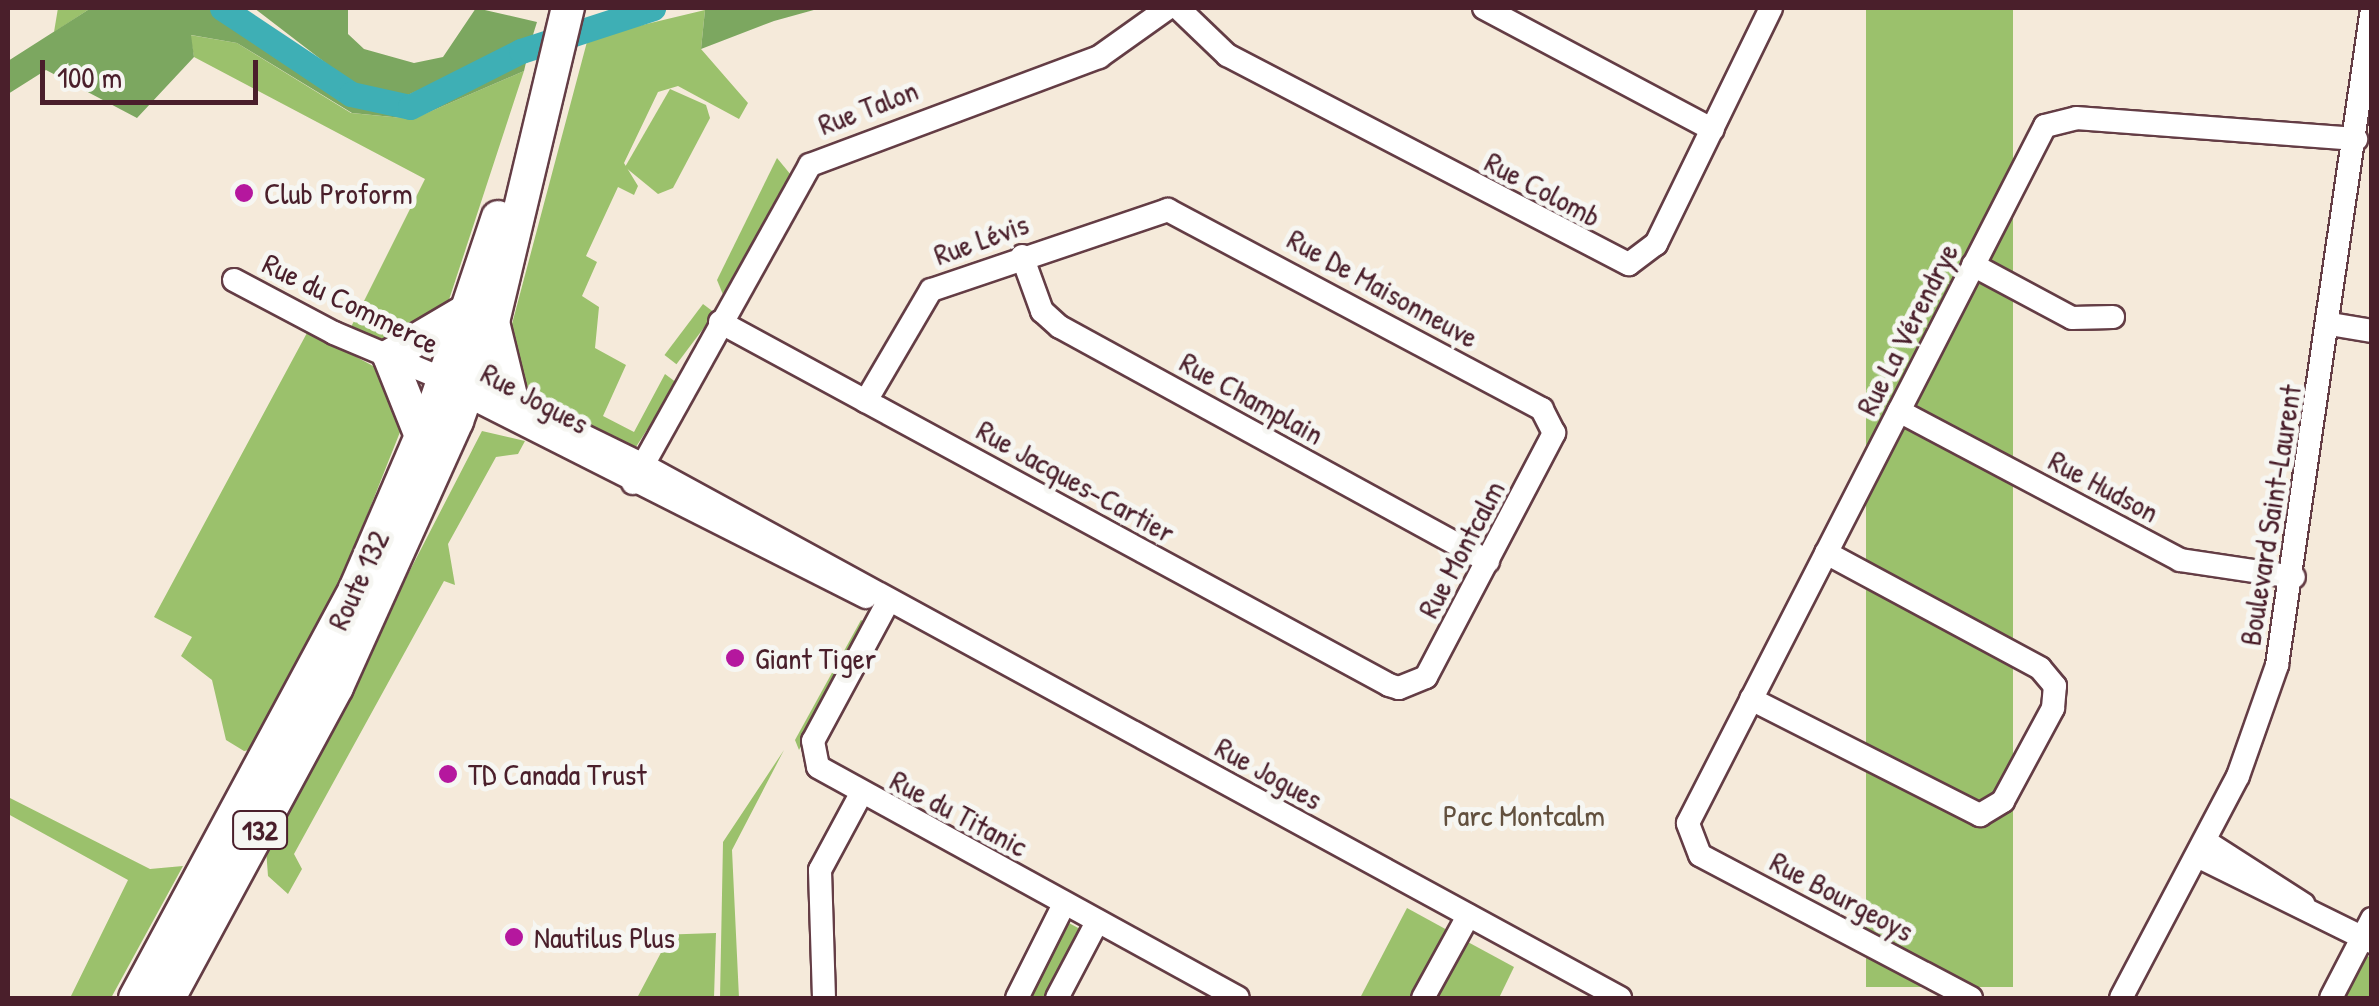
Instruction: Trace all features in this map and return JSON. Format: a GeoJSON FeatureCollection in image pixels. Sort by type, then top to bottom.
{"type":"FeatureCollection","features":[{"type":"Feature","properties":{"kind":"highway","name":"Route 132"},"geometry":{"type":"LineString","coordinates":[[169,998],[350,661],[460,387],[563,28]]}},
{"type":"Feature","properties":{"kind":"highway"},"geometry":{"type":"LineString","coordinates":[[421,436],[389,356],[480,316],[512,400]]}},
{"type":"Feature","properties":{"kind":"highway","name":"Route 132"},"geometry":{"type":"LineString","coordinates":[[135,998],[336,628],[421,436],[460,387]]}},
{"type":"Feature","properties":{"kind":"street","name":"Rue Talon"},"geometry":{"type":"LineString","coordinates":[[638,474],[720,322],[818,158],[1090,61],[1168,8]]}},
{"type":"Feature","properties":{"kind":"street","name":"Rue Colomb"},"geometry":{"type":"LineString","coordinates":[[1178,8],[1227,55],[1624,264],[1652,249],[1771,8]]}},
{"type":"Feature","properties":{"kind":"street"},"geometry":{"type":"LineString","coordinates":[[1484,8],[1713,130]]}},
{"type":"Feature","properties":{"kind":"street","name":"Boulevard Saint-Laurent"},"geometry":{"type":"LineString","coordinates":[[2121,998],[2201,848],[2262,715],[2294,578],[2372,10]]}},
{"type":"Feature","properties":{"kind":"street","name":"Rue La Vérendrye"},"geometry":{"type":"LineString","coordinates":[[1689,841],[1688,823],[2042,132],[2058,119],[2356,139]]}},
{"type":"Feature","properties":{"kind":"street","name":"Rue Lévis"},"geometry":{"type":"LineString","coordinates":[[866,401],[926,294],[1022,256],[1176,212]]}},
{"type":"Feature","properties":{"kind":"street","name":"Rue De Maisonneuve"},"geometry":{"type":"LineString","coordinates":[[1176,212],[1542,409],[1553,426]]}},
{"type":"Feature","properties":{"kind":"street","name":"Rue Champlain"},"geometry":{"type":"LineString","coordinates":[[1022,256],[1042,311],[1060,327],[1488,561]]}},
{"type":"Feature","properties":{"kind":"street"},"geometry":{"type":"LineString","coordinates":[[1973,266],[2072,318],[2113,317]]}},
{"type":"Feature","properties":{"kind":"street","name":"Rue du Commerce"},"geometry":{"type":"LineString","coordinates":[[234,280],[460,387]]}},
{"type":"Feature","properties":{"kind":"street","name":"Rue Jacques-Cartier"},"geometry":{"type":"LineString","coordinates":[[720,322],[1404,688]]}},
{"type":"Feature","properties":{"kind":"street"},"geometry":{"type":"LineString","coordinates":[[2330,324],[2372,330]]}},
{"type":"Feature","properties":{"kind":"street","name":"Rue Jogues"},"geometry":{"type":"LineString","coordinates":[[460,387],[512,400],[825,584],[889,600],[1620,998]]}},
{"type":"Feature","properties":{"kind":"street","name":"Rue Jogues"},"geometry":{"type":"LineString","coordinates":[[460,387],[638,474]]}},
{"type":"Feature","properties":{"kind":"street","name":"Rue Hudson"},"geometry":{"type":"LineString","coordinates":[[1899,410],[2180,560],[2294,578]]}},
{"type":"Feature","properties":{"kind":"street","name":"Rue Montcalm"},"geometry":{"type":"LineString","coordinates":[[1404,688],[1426,677],[1553,426]]}},
{"type":"Feature","properties":{"kind":"street"},"geometry":{"type":"LineString","coordinates":[[1751,699],[1980,815],[2002,801],[2053,708],[2055,686],[2040,668],[1826,553]]}},
{"type":"Feature","properties":{"kind":"street","name":"Rue du Titanic"},"geometry":{"type":"LineString","coordinates":[[889,600],[812,741],[818,767],[1238,998]]}},
{"type":"Feature","properties":{"kind":"street"},"geometry":{"type":"LineString","coordinates":[[824,998],[820,870],[861,794]]}},
{"type":"Feature","properties":{"kind":"street","name":"Rue Bourgeoys"},"geometry":{"type":"LineString","coordinates":[[1689,841],[1972,998]]}},
{"type":"Feature","properties":{"kind":"street"},"geometry":{"type":"LineString","coordinates":[[2201,848],[2306,906],[2368,932],[2331,998]]}},
{"type":"Feature","properties":{"kind":"street"},"geometry":{"type":"LineString","coordinates":[[1017,998],[1064,904]]}},
{"type":"Feature","properties":{"kind":"street"},"geometry":{"type":"LineString","coordinates":[[1424,998],[1468,916]]}},
{"type":"Feature","properties":{"kind":"street"},"geometry":{"type":"LineString","coordinates":[[1057,998],[1097,922]]}},
{"type":"Feature","properties":{"kind":"green space"},"geometry":{"type":"Polygon","coordinates":[[[58,8],[91,8],[54,32],[58,8]]]}},
{"type":"Feature","properties":{"kind":"green space"},"geometry":{"type":"Polygon","coordinates":[[[91,8],[208,8],[347,97],[394,112],[451,97],[528,54],[524,71],[413,119],[352,113],[237,43],[191,35],[194,57],[137,118],[46,70],[8,94],[8,61],[91,8]]]}},
{"type":"Feature","properties":{"kind":"green space"},"geometry":{"type":"Polygon","coordinates":[[[254,8],[348,8],[348,34],[364,49],[414,63],[443,57],[476,8],[537,22],[532,38],[408,95],[353,84],[254,8]]]}},
{"type":"Feature","properties":{"kind":"green space"},"geometry":{"type":"Polygon","coordinates":[[[821,8],[774,21],[701,49],[705,10],[821,8]]]}},
{"type":"Feature","properties":{"kind":"green space"},"geometry":{"type":"Polygon","coordinates":[[[1866,8],[2013,8],[2013,987],[1866,987],[1866,8]]]}},
{"type":"Feature","properties":{"kind":"green space"},"geometry":{"type":"Polygon","coordinates":[[[705,10],[701,49],[748,103],[739,119],[678,86],[658,92],[624,163],[638,186],[634,195],[618,187],[586,256],[597,262],[582,296],[599,307],[595,348],[626,365],[603,416],[634,432],[665,374],[677,383],[634,450],[527,392],[508,339],[588,38],[705,10]]]}},
{"type":"Feature","properties":{"kind":"green space"},"geometry":{"type":"Polygon","coordinates":[[[190,35],[237,43],[351,113],[413,119],[524,71],[446,309],[390,341],[350,329],[425,179],[194,57],[190,35]]]}},
{"type":"Feature","properties":{"kind":"green space"},"geometry":{"type":"Polygon","coordinates":[[[670,89],[706,105],[710,118],[673,188],[658,194],[625,167],[670,89]]]}},
{"type":"Feature","properties":{"kind":"green space"},"geometry":{"type":"Polygon","coordinates":[[[777,158],[791,175],[724,297],[717,280],[777,158]]]}},
{"type":"Feature","properties":{"kind":"green space"},"geometry":{"type":"Polygon","coordinates":[[[703,304],[715,313],[676,364],[664,355],[703,304]]]}},
{"type":"Feature","properties":{"kind":"green space"},"geometry":{"type":"Polygon","coordinates":[[[308,331],[388,374],[404,422],[339,586],[255,749],[244,751],[226,740],[212,680],[181,656],[192,637],[154,617],[308,331]]]}},
{"type":"Feature","properties":{"kind":"green space"},"geometry":{"type":"Polygon","coordinates":[[[482,431],[525,441],[518,454],[496,457],[448,544],[455,585],[444,581],[294,854],[302,869],[288,894],[268,876],[266,849],[482,431]]]}},
{"type":"Feature","properties":{"kind":"green space"},"geometry":{"type":"Polygon","coordinates":[[[861,620],[865,622],[799,750],[795,740],[861,620]]]}},
{"type":"Feature","properties":{"kind":"green space"},"geometry":{"type":"Polygon","coordinates":[[[784,750],[732,850],[739,998],[720,998],[723,842],[784,750]]]}},
{"type":"Feature","properties":{"kind":"green space"},"geometry":{"type":"Polygon","coordinates":[[[8,797],[150,869],[183,866],[111,998],[70,998],[128,880],[8,814],[8,797]]]}},
{"type":"Feature","properties":{"kind":"green space"},"geometry":{"type":"Polygon","coordinates":[[[1407,908],[1449,931],[1414,998],[1360,998],[1407,908]]]}},
{"type":"Feature","properties":{"kind":"green space"},"geometry":{"type":"Polygon","coordinates":[[[1067,922],[1082,930],[1048,998],[1026,998],[1067,922]]]}},
{"type":"Feature","properties":{"kind":"green space"},"geometry":{"type":"Polygon","coordinates":[[[716,933],[714,998],[637,998],[664,947],[657,935],[716,933]]]}},
{"type":"Feature","properties":{"kind":"green space"},"geometry":{"type":"Polygon","coordinates":[[[1466,941],[1514,967],[1499,998],[1434,998],[1466,941]]]}},
{"type":"Feature","properties":{"kind":"green space"},"geometry":{"type":"Polygon","coordinates":[[[2371,956],[2371,998],[2340,998],[2361,958],[2371,956]]]}},
{"type":"Feature","properties":{"kind":"waterway"},"geometry":{"type":"LineString","coordinates":[[222,8],[351,94],[410,107],[521,51],[653,8]]}},
{"type":"Feature","properties":{"kind":"place","name":"Club Proform"},"geometry":{"type":"Point","coordinates":[244,193]}},
{"type":"Feature","properties":{"kind":"place","name":"Giant Tiger"},"geometry":{"type":"Point","coordinates":[735,658]}},
{"type":"Feature","properties":{"kind":"place","name":"TD Canada Trust"},"geometry":{"type":"Point","coordinates":[448,774]}},
{"type":"Feature","properties":{"kind":"place","name":"Nautilus Plus"},"geometry":{"type":"Point","coordinates":[514,937]}},
{"type":"Feature","properties":{"kind":"park label","name":"Parc Montcalm"},"geometry":{"type":"Point","coordinates":[1524,815]}}]}
